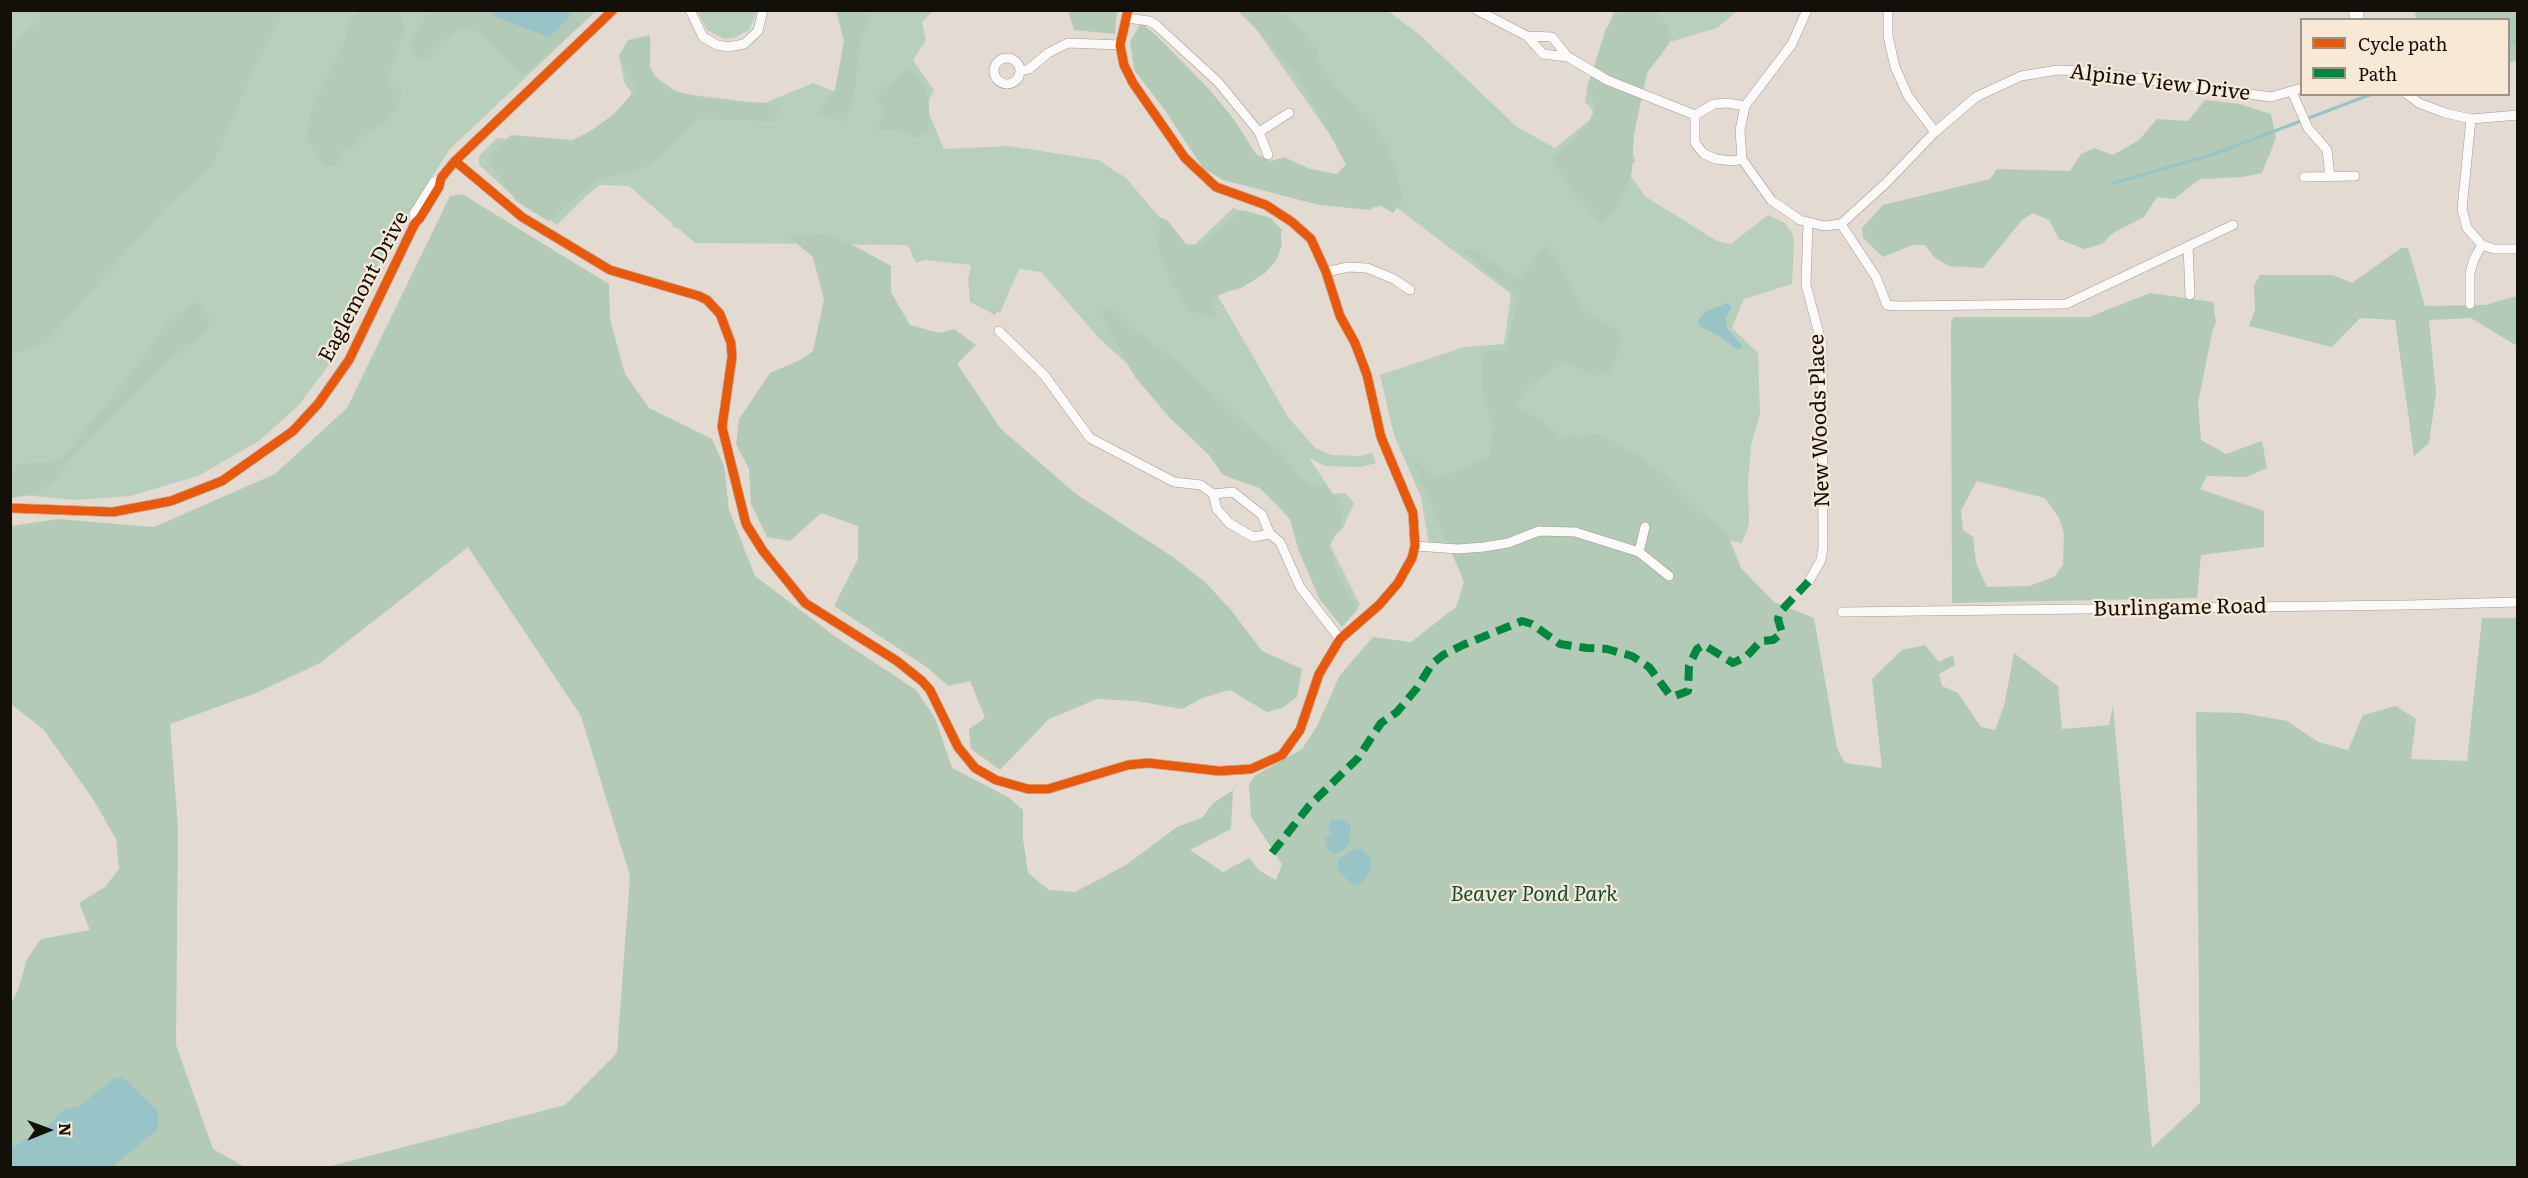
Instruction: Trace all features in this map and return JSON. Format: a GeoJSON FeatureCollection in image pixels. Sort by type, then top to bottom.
{"type":"FeatureCollection","features":[{"type":"Feature","properties":{"kind":"street","name":"Eaglemont Drive"},"geometry":{"type":"LineString","coordinates":[[10,513],[32,509],[113,512],[171,501],[222,481],[293,431],[318,404],[349,360],[415,223],[414,214],[434,182],[441,178],[455,161],[614,10]]}},
{"type":"Feature","properties":{"kind":"street"},"geometry":{"type":"LineString","coordinates":[[690,10],[703,37],[717,45],[728,46],[744,44],[758,31],[763,10]]}},
{"type":"Feature","properties":{"kind":"street"},"geometry":{"type":"LineString","coordinates":[[1477,10],[1527,36],[1543,54],[1568,57]]}},
{"type":"Feature","properties":{"kind":"street"},"geometry":{"type":"LineString","coordinates":[[1807,10],[1792,44],[1745,106],[1740,130],[1742,159],[1771,200],[1808,223],[1824,226],[1841,224],[1876,277],[1887,305],[2066,304],[2233,225]]}},
{"type":"Feature","properties":{"kind":"street"},"geometry":{"type":"LineString","coordinates":[[1888,10],[1888,36],[1894,67],[1908,96],[1935,132]]}},
{"type":"Feature","properties":{"kind":"street"},"geometry":{"type":"LineString","coordinates":[[455,161],[522,217],[610,270],[707,300],[720,314],[731,343],[732,357],[722,427],[746,524],[763,551],[805,603],[897,661],[922,681],[930,690],[963,755],[975,768],[996,780],[1028,789],[1048,789],[1128,765],[1148,763],[1219,771],[1251,769],[1281,754],[1300,730],[1319,674],[1340,639],[1379,605],[1398,584],[1412,558],[1413,513],[1381,436],[1367,375],[1355,343],[1340,316],[1326,272],[1311,239],[1292,222],[1266,205],[1216,187],[1185,158],[1133,83],[1124,65],[1120,45],[1128,14],[1156,25],[1218,82],[1259,132],[1268,154]]}},
{"type":"Feature","properties":{"kind":"street"},"geometry":{"type":"LineString","coordinates":[[1527,36],[1552,37],[1568,57],[1607,80],[1695,116]]}},
{"type":"Feature","properties":{"kind":"street"},"geometry":{"type":"LineString","coordinates":[[1021,71],[1029,69],[1054,49],[1068,43],[1120,45]]}},
{"type":"Feature","properties":{"kind":"street","name":"Alpine View Drive"},"geometry":{"type":"LineString","coordinates":[[1841,224],[1935,132],[1976,97],[2021,76],[2044,71],[2101,73],[2271,97],[2297,90]]}},
{"type":"Feature","properties":{"kind":"street"},"geometry":{"type":"LineString","coordinates":[[2297,90],[2308,128],[2327,150],[2330,177]]}},
{"type":"Feature","properties":{"kind":"street"},"geometry":{"type":"LineString","coordinates":[[2410,96],[2436,110],[2471,119],[2517,116]]}},
{"type":"Feature","properties":{"kind":"street"},"geometry":{"type":"LineString","coordinates":[[1695,116],[1714,104],[1728,103],[1745,106]]}},
{"type":"Feature","properties":{"kind":"street"},"geometry":{"type":"LineString","coordinates":[[1259,132],[1289,113]]}},
{"type":"Feature","properties":{"kind":"street"},"geometry":{"type":"LineString","coordinates":[[1695,116],[1695,143],[1704,154],[1716,159],[1733,161],[1742,159]]}},
{"type":"Feature","properties":{"kind":"street"},"geometry":{"type":"LineString","coordinates":[[2471,119],[2462,209],[2467,228],[2482,245],[2494,249],[2517,249]]}},
{"type":"Feature","properties":{"kind":"street"},"geometry":{"type":"LineString","coordinates":[[2304,177],[2355,176]]}},
{"type":"Feature","properties":{"kind":"street","name":"New Woods Place"},"geometry":{"type":"LineString","coordinates":[[1808,223],[1806,285],[1822,345],[1823,548],[1821,560],[1809,581]]}},
{"type":"Feature","properties":{"kind":"street"},"geometry":{"type":"LineString","coordinates":[[2470,304],[2470,273],[2474,259],[2482,245]]}},
{"type":"Feature","properties":{"kind":"street"},"geometry":{"type":"LineString","coordinates":[[2188,246],[2190,295]]}},
{"type":"Feature","properties":{"kind":"street"},"geometry":{"type":"LineString","coordinates":[[1326,272],[1348,267],[1367,268],[1394,279],[1410,291]]}},
{"type":"Feature","properties":{"kind":"street"},"geometry":{"type":"LineString","coordinates":[[999,331],[1045,376],[1090,438],[1174,482],[1201,485],[1214,494],[1233,492],[1262,515],[1270,534],[1280,542],[1300,587],[1340,639]]}},
{"type":"Feature","properties":{"kind":"street"},"geometry":{"type":"LineString","coordinates":[[1214,494],[1217,509],[1229,523],[1253,537],[1270,534]]}},
{"type":"Feature","properties":{"kind":"street","name":"Eaglemont Drive"},"geometry":{"type":"LineString","coordinates":[[10,508],[23,506],[32,509]]}},
{"type":"Feature","properties":{"kind":"street"},"geometry":{"type":"LineString","coordinates":[[1639,552],[1645,527]]}},
{"type":"Feature","properties":{"kind":"street"},"geometry":{"type":"LineString","coordinates":[[1414,546],[1458,549],[1508,543],[1539,531],[1560,531],[1582,534],[1639,552],[1669,576]]}},
{"type":"Feature","properties":{"kind":"street","name":"Burlingame Road"},"geometry":{"type":"LineString","coordinates":[[1842,612],[2517,602]]}},
{"type":"Feature","properties":{"kind":"green space"},"geometry":{"type":"Polygon","coordinates":[[[757,10],[749,30],[734,38],[724,39],[707,30],[697,11],[757,10]]]}},
{"type":"Feature","properties":{"kind":"green space"},"geometry":{"type":"Polygon","coordinates":[[[10,11],[596,11],[450,149],[388,245],[331,362],[299,405],[259,441],[198,476],[130,496],[76,500],[11,494],[10,11]]]}},
{"type":"Feature","properties":{"kind":"green space"},"geometry":{"type":"Polygon","coordinates":[[[39,11],[284,11],[250,77],[212,166],[167,206],[44,344],[11,355],[11,44],[41,20],[39,11]]]}},
{"type":"Feature","properties":{"kind":"green space"},"geometry":{"type":"Polygon","coordinates":[[[357,11],[403,11],[401,13],[404,29],[389,75],[389,84],[401,91],[400,98],[394,113],[382,125],[362,137],[353,146],[342,149],[336,166],[326,167],[307,139],[312,108],[344,44],[349,23],[357,11]]]}},
{"type":"Feature","properties":{"kind":"green space"},"geometry":{"type":"Polygon","coordinates":[[[428,11],[596,11],[523,75],[479,31],[460,28],[441,42],[427,59],[414,57],[411,43],[428,11]]]}},
{"type":"Feature","properties":{"kind":"green space"},"geometry":{"type":"Polygon","coordinates":[[[836,11],[870,11],[870,20],[861,38],[854,94],[845,122],[818,113],[835,90],[844,41],[836,11]]]}},
{"type":"Feature","properties":{"kind":"green space"},"geometry":{"type":"Polygon","coordinates":[[[847,11],[933,11],[922,22],[926,40],[913,60],[934,90],[926,106],[944,149],[1009,146],[1098,160],[1126,178],[1188,251],[1233,208],[1259,217],[1283,230],[1263,274],[1218,296],[1288,417],[1315,448],[1331,455],[1360,456],[1372,453],[1376,463],[1361,467],[1325,466],[1309,458],[1333,494],[1345,493],[1354,503],[1342,530],[1328,541],[1360,605],[1353,611],[1288,517],[1237,465],[1099,338],[1041,272],[1019,269],[1000,313],[997,311],[995,315],[970,302],[968,279],[971,265],[925,260],[916,263],[908,245],[695,243],[678,228],[673,227],[672,223],[629,186],[600,185],[557,225],[512,195],[479,165],[479,156],[497,138],[580,147],[634,97],[624,82],[619,54],[651,44],[648,62],[655,76],[678,93],[742,101],[757,106],[813,83],[844,95],[847,11]]]}},
{"type":"Feature","properties":{"kind":"green space"},"geometry":{"type":"Polygon","coordinates":[[[1068,11],[1117,11],[1115,34],[1074,30],[1068,11]]]}},
{"type":"Feature","properties":{"kind":"green space"},"geometry":{"type":"Polygon","coordinates":[[[1237,11],[1388,11],[1421,36],[1517,127],[1555,148],[1596,115],[1585,102],[1588,81],[1637,103],[1616,129],[1636,160],[1626,170],[1646,197],[1717,241],[1731,244],[1768,215],[1785,223],[1793,234],[1792,284],[1744,299],[1732,328],[1758,353],[1760,414],[1751,445],[1748,482],[1749,524],[1742,543],[1629,524],[1522,535],[1441,547],[1429,544],[1421,497],[1394,435],[1380,375],[1464,347],[1504,344],[1511,294],[1392,204],[1326,129],[1256,29],[1237,11]]]}},
{"type":"Feature","properties":{"kind":"green space"},"geometry":{"type":"Polygon","coordinates":[[[1241,11],[1283,11],[1318,50],[1317,63],[1341,92],[1374,122],[1389,150],[1401,191],[1402,202],[1393,213],[1381,206],[1370,210],[1319,205],[1223,180],[1203,168],[1164,109],[1134,70],[1130,41],[1141,23],[1157,36],[1207,87],[1233,118],[1256,154],[1271,161],[1284,157],[1310,169],[1337,174],[1346,164],[1297,75],[1241,11]]]}},
{"type":"Feature","properties":{"kind":"green space"},"geometry":{"type":"Polygon","coordinates":[[[1614,11],[1737,11],[1717,28],[1666,43],[1600,47],[1614,11]]]}},
{"type":"Feature","properties":{"kind":"green space"},"geometry":{"type":"Polygon","coordinates":[[[1620,11],[1657,11],[1668,26],[1669,44],[1647,73],[1634,134],[1632,172],[1617,208],[1601,223],[1572,191],[1551,159],[1587,127],[1595,108],[1588,86],[1606,28],[1620,11]]]}},
{"type":"Feature","properties":{"kind":"green space"},"geometry":{"type":"Polygon","coordinates":[[[2415,11],[2517,11],[2517,60],[2510,63],[2510,18],[2416,18],[2415,11]]]}},
{"type":"Feature","properties":{"kind":"green space"},"geometry":{"type":"Polygon","coordinates":[[[650,35],[650,69],[664,88],[706,99],[766,103],[781,109],[773,121],[698,119],[667,151],[645,167],[598,180],[548,221],[516,201],[487,158],[511,135],[572,140],[589,132],[614,114],[636,89],[619,56],[628,40],[650,35]]]}},
{"type":"Feature","properties":{"kind":"green space"},"geometry":{"type":"Polygon","coordinates":[[[909,68],[924,85],[929,103],[928,132],[917,138],[900,130],[877,130],[885,112],[875,96],[909,68]]]}},
{"type":"Feature","properties":{"kind":"green space"},"geometry":{"type":"Polygon","coordinates":[[[2205,100],[2239,104],[2271,114],[2276,138],[2262,173],[2243,177],[2200,179],[2174,199],[2157,197],[2144,217],[2113,233],[2102,244],[2084,249],[2059,239],[2049,220],[2033,213],[2022,220],[1983,268],[1949,266],[1934,257],[1925,245],[1913,245],[1883,257],[1863,238],[1862,228],[1883,205],[1990,179],[1997,169],[2070,171],[2081,154],[2094,148],[2113,155],[2139,140],[2157,119],[2188,121],[2205,100]]]}},
{"type":"Feature","properties":{"kind":"green space","name":"Beaver Pond Park"},"geometry":{"type":"Polygon","coordinates":[[[462,194],[609,284],[610,319],[625,374],[649,408],[712,439],[724,466],[729,510],[755,576],[836,637],[916,690],[935,718],[952,768],[1008,797],[1023,810],[1023,839],[1028,873],[1049,890],[1075,892],[1126,865],[1177,827],[1203,817],[1212,804],[1233,790],[1231,829],[1190,850],[1223,872],[1249,858],[1260,871],[1276,880],[1282,864],[1251,817],[1249,785],[1254,776],[1302,749],[1316,728],[1340,675],[1373,637],[1411,642],[1456,607],[1464,582],[1412,459],[1438,479],[1490,456],[1493,427],[1482,386],[1483,352],[1506,350],[1518,297],[1463,251],[1474,250],[1518,280],[1545,246],[1554,256],[1582,308],[1619,331],[1622,339],[1611,372],[1593,376],[1565,360],[1528,387],[1515,405],[1543,422],[1561,438],[1597,433],[1636,454],[1666,476],[1694,507],[1727,533],[1741,568],[1774,602],[1814,618],[1837,748],[1845,763],[1882,768],[1872,679],[1902,650],[1925,645],[1939,662],[1953,655],[1955,665],[1939,674],[1942,686],[1958,693],[1981,727],[1995,730],[2004,706],[2014,653],[2058,686],[2062,729],[2109,725],[2113,706],[2152,1148],[2200,1103],[2196,712],[2241,713],[2287,721],[2318,742],[2348,750],[2363,715],[2396,706],[2416,719],[2411,759],[2467,761],[2482,618],[2517,618],[2517,1167],[327,1167],[565,1105],[617,1053],[630,876],[581,716],[468,547],[320,663],[256,693],[170,724],[178,827],[176,1045],[213,1149],[245,1167],[11,1168],[11,1004],[19,987],[27,959],[41,939],[90,930],[79,903],[105,887],[119,869],[116,839],[93,799],[43,729],[11,704],[11,526],[58,519],[154,527],[275,474],[347,408],[450,196],[462,194]]]}},
{"type":"Feature","properties":{"kind":"green space"},"geometry":{"type":"Polygon","coordinates":[[[1242,210],[1271,218],[1280,228],[1282,245],[1276,261],[1264,274],[1241,288],[1219,294],[1213,302],[1217,317],[1190,311],[1171,282],[1158,247],[1160,217],[1168,221],[1186,244],[1202,245],[1242,210]]]}},
{"type":"Feature","properties":{"kind":"green space"},"geometry":{"type":"Polygon","coordinates":[[[821,233],[853,245],[891,266],[891,292],[910,325],[939,333],[954,329],[976,345],[957,364],[1001,429],[1076,494],[1173,557],[1205,582],[1231,610],[1262,651],[1302,669],[1297,697],[1282,708],[1267,712],[1230,690],[1202,698],[1182,709],[1136,701],[1097,699],[1049,719],[1000,770],[971,749],[969,729],[985,718],[970,681],[948,686],[928,668],[834,606],[858,559],[858,526],[821,513],[790,541],[767,537],[751,504],[749,469],[736,444],[739,419],[770,373],[800,360],[813,351],[824,300],[813,257],[789,237],[821,233]]]}},
{"type":"Feature","properties":{"kind":"green space"},"geometry":{"type":"Polygon","coordinates":[[[2401,248],[2408,248],[2425,306],[2485,305],[2517,296],[2517,346],[2471,318],[2429,320],[2436,393],[2429,443],[2414,456],[2395,320],[2360,318],[2332,347],[2249,326],[2255,310],[2254,286],[2260,275],[2333,275],[2352,283],[2401,248]]]}},
{"type":"Feature","properties":{"kind":"green space"},"geometry":{"type":"Polygon","coordinates":[[[2150,293],[2213,302],[2216,322],[2198,403],[2201,440],[2226,454],[2262,441],[2267,468],[2246,477],[2207,476],[2200,489],[2264,511],[2264,547],[2201,555],[2197,598],[1952,603],[1951,322],[1954,317],[2089,317],[2150,293]],[[1977,481],[1961,510],[1963,530],[1973,537],[1976,563],[1987,587],[2029,586],[2054,577],[2063,565],[2064,533],[2059,518],[2045,498],[1977,481]]]}},
{"type":"Feature","properties":{"kind":"green space"},"geometry":{"type":"Polygon","coordinates":[[[196,301],[209,316],[209,330],[169,359],[68,461],[57,478],[37,494],[11,498],[11,467],[18,464],[49,463],[62,458],[129,376],[167,323],[196,301]]]}},
{"type":"Feature","properties":{"kind":"green space"},"geometry":{"type":"Polygon","coordinates":[[[1101,308],[1113,309],[1132,329],[1175,359],[1254,432],[1281,453],[1295,473],[1311,486],[1327,487],[1344,509],[1340,526],[1330,545],[1336,573],[1358,609],[1342,627],[1320,600],[1299,552],[1290,519],[1265,490],[1223,475],[1209,455],[1170,418],[1135,377],[1106,324],[1101,308]]]}},
{"type":"Feature","properties":{"kind":"water"},"geometry":{"type":"Polygon","coordinates":[[[490,11],[572,11],[566,21],[549,37],[498,18],[490,11]]]}},
{"type":"Feature","properties":{"kind":"water"},"geometry":{"type":"Polygon","coordinates":[[[1727,303],[1732,307],[1726,317],[1727,328],[1743,347],[1738,350],[1721,337],[1699,326],[1697,321],[1707,311],[1727,303]]]}},
{"type":"Feature","properties":{"kind":"water"},"geometry":{"type":"Polygon","coordinates":[[[1342,819],[1351,825],[1349,844],[1343,851],[1334,854],[1328,850],[1325,839],[1332,834],[1328,830],[1331,820],[1342,819]]]}},
{"type":"Feature","properties":{"kind":"water"},"geometry":{"type":"Polygon","coordinates":[[[1361,848],[1371,858],[1371,868],[1365,879],[1357,886],[1347,880],[1338,869],[1338,860],[1353,850],[1361,848]]]}},
{"type":"Feature","properties":{"kind":"water"},"geometry":{"type":"Polygon","coordinates":[[[122,1077],[158,1111],[158,1129],[112,1167],[11,1167],[11,1148],[53,1122],[56,1116],[66,1109],[78,1107],[113,1079],[122,1077]]]}},
{"type":"Feature","properties":{"kind":"waterway"},"geometry":{"type":"LineString","coordinates":[[2510,43],[2518,41]]}},
{"type":"Feature","properties":{"kind":"waterway"},"geometry":{"type":"LineString","coordinates":[[2111,184],[2214,154],[2367,96]]}},
{"type":"Feature","properties":{"kind":"marked path"},"geometry":{"type":"LineString","coordinates":[[1272,853],[1309,806],[1358,758],[1381,723],[1397,712],[1417,688],[1432,664],[1443,655],[1522,621],[1532,624],[1560,644],[1607,649],[1632,656],[1649,667],[1669,694],[1675,696],[1688,691],[1689,666],[1697,649],[1704,645],[1733,663],[1747,656],[1761,641],[1773,640],[1782,633],[1778,619],[1780,612],[1809,581]]}},
{"type":"Feature","properties":{"kind":"cycle path"},"geometry":{"type":"LineString","coordinates":[[10,508],[113,512],[171,501],[222,481],[293,431],[318,404],[349,360],[415,223],[439,187],[441,178],[455,161],[613,10]]}},
{"type":"Feature","properties":{"kind":"cycle path"},"geometry":{"type":"LineString","coordinates":[[455,161],[522,217],[610,270],[699,296],[707,300],[720,314],[731,343],[732,357],[722,427],[746,524],[763,551],[805,603],[897,661],[922,681],[930,690],[958,747],[975,768],[996,780],[1028,789],[1048,789],[1128,765],[1148,763],[1219,771],[1251,769],[1282,755],[1300,730],[1319,674],[1340,639],[1379,605],[1398,583],[1412,558],[1415,546],[1413,513],[1381,437],[1367,375],[1355,343],[1340,316],[1326,272],[1311,239],[1292,222],[1266,205],[1216,187],[1185,158],[1133,83],[1124,65],[1120,45],[1128,10]]}}]}
